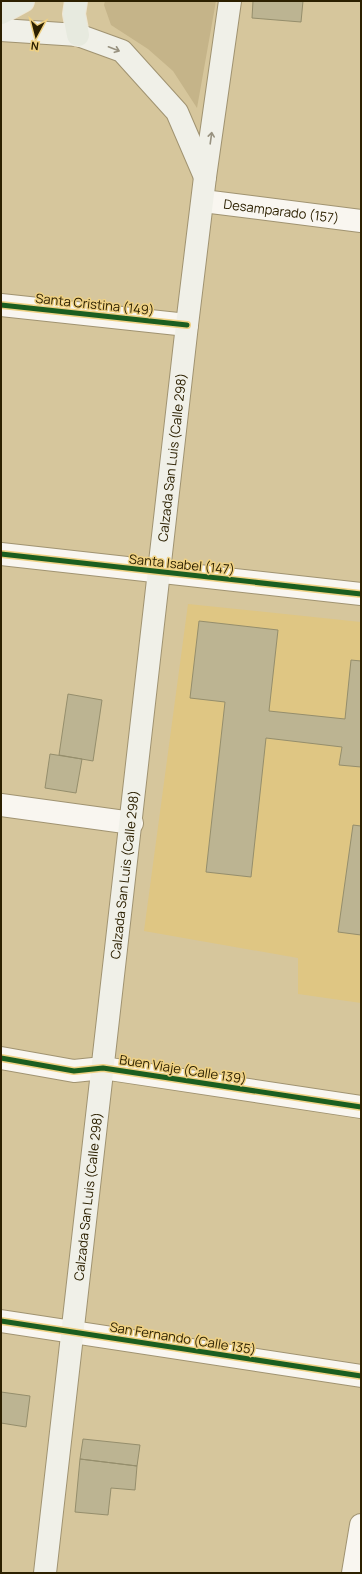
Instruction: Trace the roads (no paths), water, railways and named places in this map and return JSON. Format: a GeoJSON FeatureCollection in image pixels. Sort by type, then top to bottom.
{"type":"FeatureCollection","features":[{"type":"Feature","properties":{"kind":"main road"},"geometry":{"type":"LineString","coordinates":[[1,13],[23,1]]}},
{"type":"Feature","properties":{"kind":"main road"},"geometry":{"type":"LineString","coordinates":[[76,1],[74,14],[78,35]]}},
{"type":"Feature","properties":{"kind":"main road","name":"Calzada San Luis (Calle 298)"},"geometry":{"type":"LineString","coordinates":[[45,1573],[132,824],[187,325],[205,177],[230,1]]}},
{"type":"Feature","properties":{"kind":"main road","name":"Calzada San Luis (Calle 298)"},"geometry":{"type":"LineString","coordinates":[[1,30],[78,35],[122,52],[178,112],[205,177]]}},
{"type":"Feature","properties":{"kind":"street","name":"Desamparado (157)"},"geometry":{"type":"LineString","coordinates":[[203,201],[361,221]]}},
{"type":"Feature","properties":{"kind":"street","name":"Santa Cristina (149)"},"geometry":{"type":"LineString","coordinates":[[1,306],[187,325]]}},
{"type":"Feature","properties":{"kind":"street","name":"Santa Isabel (147)"},"geometry":{"type":"LineString","coordinates":[[1,554],[361,594]]}},
{"type":"Feature","properties":{"kind":"street"},"geometry":{"type":"LineString","coordinates":[[1,805],[132,824]]}},
{"type":"Feature","properties":{"kind":"street","name":"Buen Viaje (Calle 139)"},"geometry":{"type":"LineString","coordinates":[[1,1058],[74,1071],[103,1068],[361,1107]]}},
{"type":"Feature","properties":{"kind":"street","name":"San Fernando (Calle 135)"},"geometry":{"type":"LineString","coordinates":[[1,1321],[361,1376]]}},
{"type":"Feature","properties":{"kind":"street"},"geometry":{"type":"LineString","coordinates":[[353,1573],[361,1525]]}}]}
